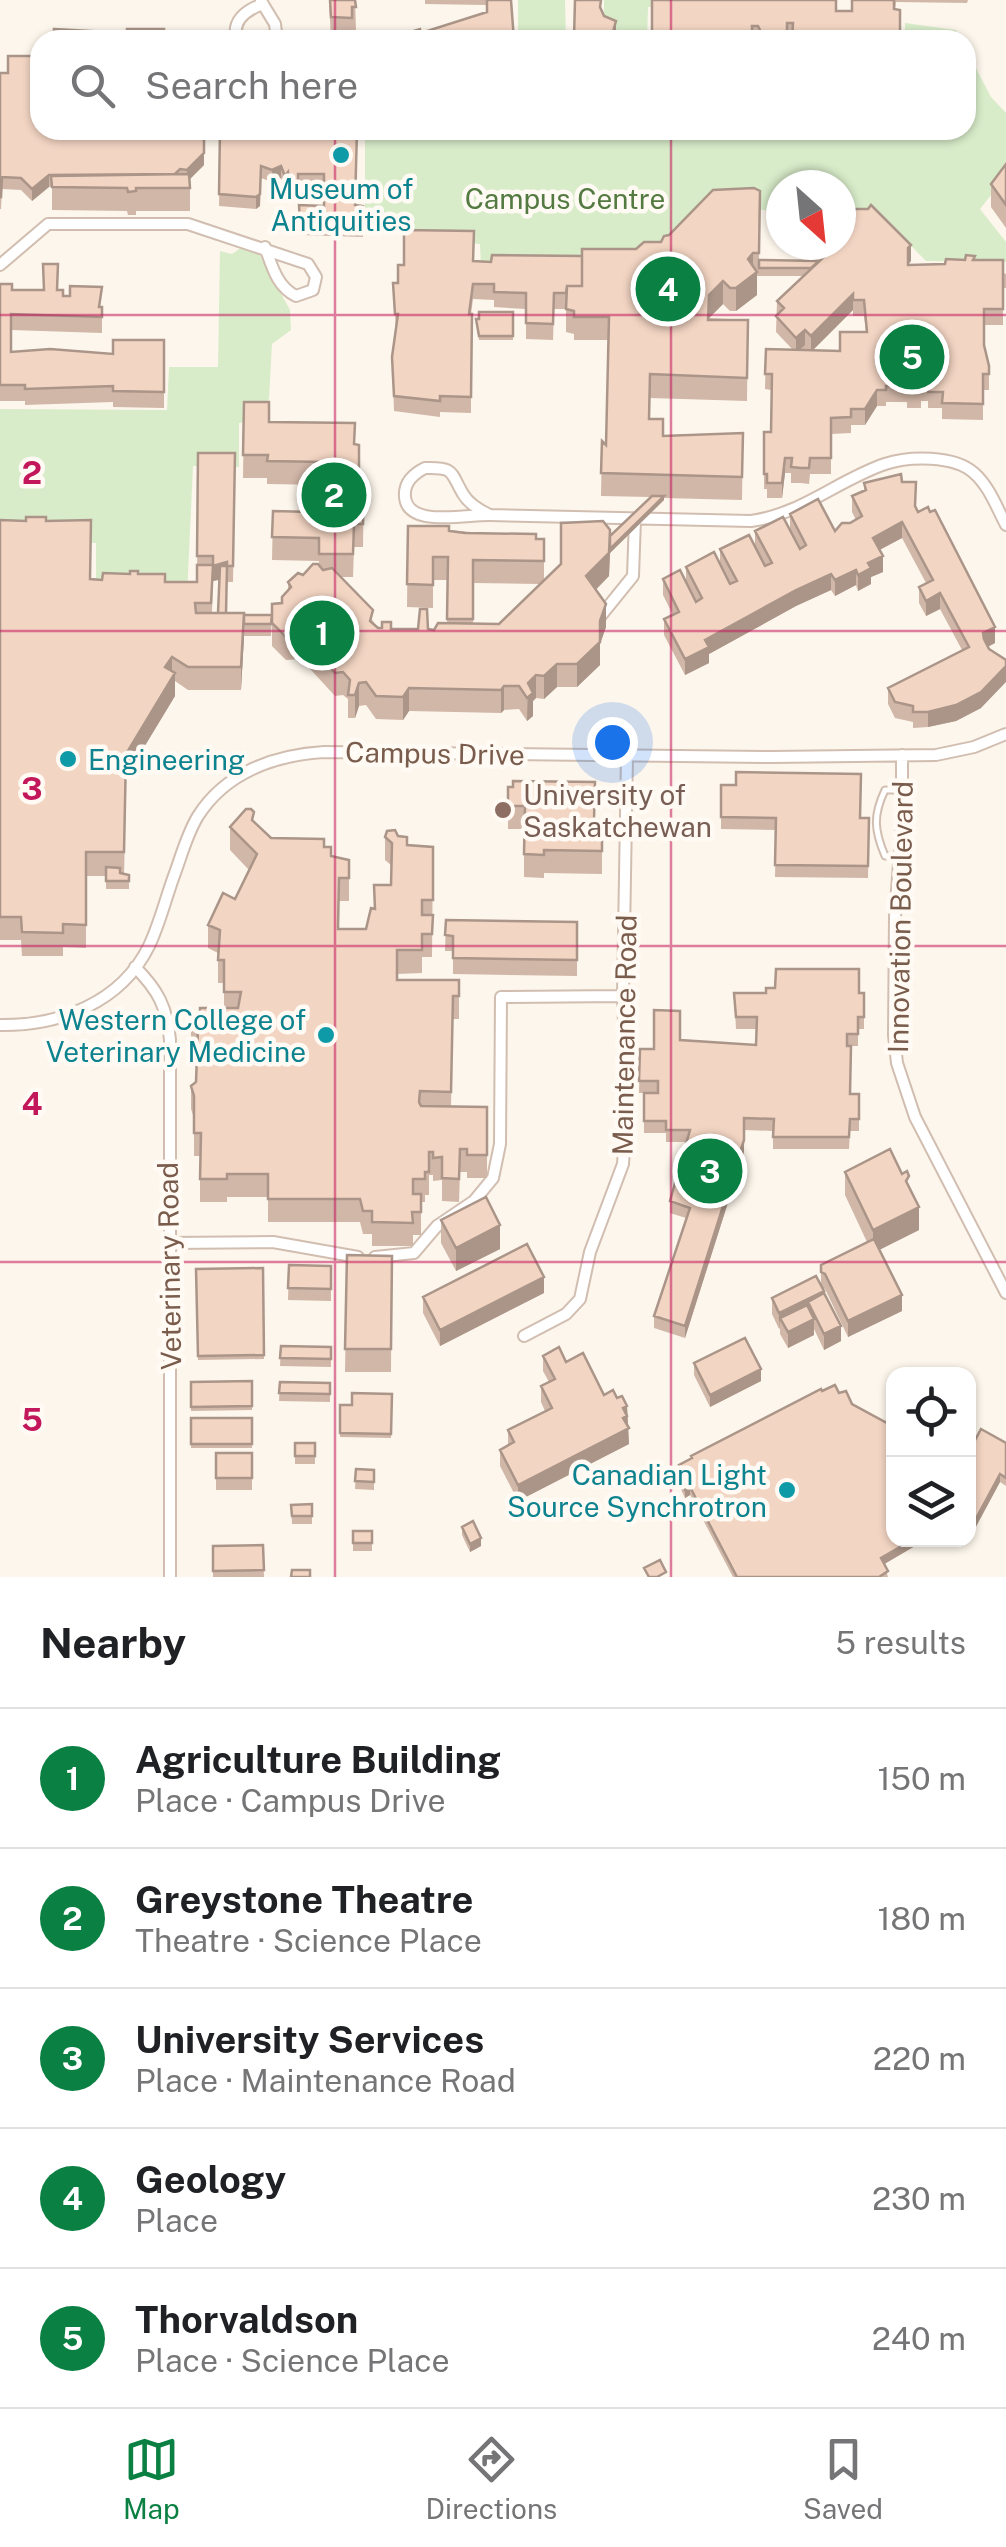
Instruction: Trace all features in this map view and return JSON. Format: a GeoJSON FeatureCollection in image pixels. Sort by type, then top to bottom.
{"type":"FeatureCollection","features":[{"type":"Feature","properties":{"kind":"street"},"geometry":{"type":"LineString","coordinates":[[236,30],[240,18],[262,2],[276,30]]}},
{"type":"Feature","properties":{"kind":"street"},"geometry":{"type":"LineString","coordinates":[[0,265],[48,224],[188,224],[265,247],[308,264],[315,272],[315,286],[304,295],[291,295],[277,277],[265,247]]}},
{"type":"Feature","properties":{"kind":"street"},"geometry":{"type":"LineString","coordinates":[[453,516],[462,502],[454,472],[426,468],[413,476],[406,487],[408,506],[414,513],[453,516],[751,521],[774,518],[886,463],[934,460],[962,466],[976,474],[1006,526]]}},
{"type":"Feature","properties":{"kind":"street"},"geometry":{"type":"LineString","coordinates":[[462,493],[476,508],[490,515]]}},
{"type":"Feature","properties":{"kind":"street"},"geometry":{"type":"LineString","coordinates":[[599,618],[633,576],[635,518]]}},
{"type":"Feature","properties":{"kind":"street","name":"Campus Drive"},"geometry":{"type":"LineString","coordinates":[[0,1025],[34,1024],[69,1016],[106,996],[135,967],[149,946],[200,813],[216,794],[254,767],[294,755],[324,752],[902,756],[955,752],[1006,734]]}},
{"type":"Feature","properties":{"kind":"street","name":"Maintenance Road"},"geometry":{"type":"LineString","coordinates":[[524,1336],[566,1314],[580,1299],[590,1252],[622,1171],[627,1104],[623,996],[627,755]]}},
{"type":"Feature","properties":{"kind":"street","name":"Innovation Boulevard"},"geometry":{"type":"LineString","coordinates":[[902,756],[894,1035],[899,1072],[914,1117],[1006,1293]]}},
{"type":"Feature","properties":{"kind":"street","name":"Veterinary Road"},"geometry":{"type":"LineString","coordinates":[[135,967],[157,989],[168,1016],[170,1577]]}},
{"type":"Feature","properties":{"kind":"street"},"geometry":{"type":"LineString","coordinates":[[170,1243],[273,1242],[358,1258],[414,1252],[437,1226],[474,1201],[494,1178],[500,1144],[501,997],[623,996]]}},
{"type":"Feature","properties":{"kind":"lane"},"geometry":{"type":"LineString","coordinates":[[900,858],[886,856],[878,841],[875,811],[885,790],[902,790]]}},
{"type":"Feature","properties":{"kind":"green space"},"geometry":{"type":"Polygon","coordinates":[[[518,0],[565,0],[566,30],[518,30],[518,0]]]}},
{"type":"Feature","properties":{"kind":"green space"},"geometry":{"type":"Polygon","coordinates":[[[604,0],[667,0],[666,7],[648,7],[647,30],[604,29],[604,0]]]}},
{"type":"Feature","properties":{"kind":"green space"},"geometry":{"type":"Polygon","coordinates":[[[905,23],[956,30],[905,30],[905,23]]]}},
{"type":"Feature","properties":{"kind":"green space","name":"Campus Centre"},"geometry":{"type":"Polygon","coordinates":[[[976,68],[991,97],[1006,113],[1006,176],[980,209],[1006,242],[1006,262],[926,261],[878,212],[856,217],[856,170],[766,170],[766,211],[710,209],[662,255],[481,265],[480,244],[407,239],[376,214],[365,213],[365,140],[976,140],[976,68]]]}},
{"type":"Feature","properties":{"kind":"green space"},"geometry":{"type":"Polygon","coordinates":[[[242,247],[258,252],[290,310],[291,330],[272,344],[269,399],[257,421],[239,423],[239,467],[193,466],[187,596],[96,593],[96,543],[0,540],[0,409],[167,410],[169,367],[218,367],[220,251],[232,254],[242,247]]]}},
{"type":"Feature","properties":{"kind":"building"},"geometry":{"type":"Polygon","coordinates":[[[330,0],[355,0],[352,18],[331,17],[330,0]]]}},
{"type":"Feature","properties":{"kind":"building"},"geometry":{"type":"Polygon","coordinates":[[[487,0],[511,0],[513,30],[430,30],[487,12],[487,0]]]}},
{"type":"Feature","properties":{"kind":"building"},"geometry":{"type":"Polygon","coordinates":[[[575,0],[601,0],[604,16],[616,21],[613,30],[574,30],[575,0]]]}},
{"type":"Feature","properties":{"kind":"building"},"geometry":{"type":"Polygon","coordinates":[[[652,0],[836,0],[836,11],[852,11],[852,0],[894,0],[894,9],[900,10],[900,30],[793,30],[793,23],[787,23],[787,30],[760,30],[752,26],[752,30],[652,30],[652,0]]]}},
{"type":"Feature","properties":{"kind":"building"},"geometry":{"type":"Polygon","coordinates":[[[8,56],[30,56],[30,140],[204,140],[204,153],[187,170],[180,169],[175,174],[49,175],[32,189],[21,178],[2,177],[0,197],[0,73],[8,73],[8,56]]]}},
{"type":"Feature","properties":{"kind":"building"},"geometry":{"type":"Polygon","coordinates":[[[220,140],[357,140],[355,205],[363,206],[363,225],[300,223],[299,205],[324,206],[324,174],[298,174],[298,182],[289,181],[288,172],[285,176],[281,166],[272,170],[261,166],[260,194],[256,197],[219,194],[220,140]]]}},
{"type":"Feature","properties":{"kind":"building"},"geometry":{"type":"Polygon","coordinates":[[[1006,164],[1006,205],[991,184],[1006,164]]]}},
{"type":"Feature","properties":{"kind":"building"},"geometry":{"type":"Polygon","coordinates":[[[189,174],[190,188],[136,188],[128,192],[127,188],[52,187],[51,176],[189,174]]]}},
{"type":"Feature","properties":{"kind":"building"},"geometry":{"type":"Polygon","coordinates":[[[713,190],[760,191],[759,253],[748,259],[757,272],[736,288],[723,281],[709,295],[708,320],[748,320],[747,378],[650,374],[649,419],[663,419],[663,436],[743,433],[742,477],[601,473],[602,441],[606,445],[609,317],[574,317],[574,311],[566,309],[567,286],[582,286],[582,249],[636,249],[644,242],[661,242],[713,190]]]}},
{"type":"Feature","properties":{"kind":"building"},"geometry":{"type":"Polygon","coordinates":[[[871,205],[911,245],[908,265],[945,264],[946,259],[965,260],[966,255],[975,256],[973,260],[1003,260],[1003,309],[984,309],[989,374],[983,374],[983,404],[942,403],[943,392],[928,392],[928,385],[921,385],[921,392],[907,392],[907,386],[886,386],[886,390],[877,390],[865,409],[851,409],[851,417],[831,418],[831,458],[810,458],[809,468],[801,468],[791,467],[792,458],[785,458],[782,483],[767,483],[764,432],[771,432],[772,374],[765,374],[766,349],[840,351],[840,332],[867,332],[864,300],[853,300],[853,294],[811,336],[805,330],[796,338],[776,316],[784,308],[777,301],[821,260],[856,260],[856,209],[868,209],[871,205]]]}},
{"type":"Feature","properties":{"kind":"building"},"geometry":{"type":"Polygon","coordinates":[[[404,230],[474,231],[473,261],[491,262],[492,255],[582,256],[582,286],[567,286],[566,293],[554,293],[553,324],[526,323],[526,293],[494,292],[494,284],[473,284],[469,314],[471,397],[440,396],[440,401],[394,396],[392,357],[398,314],[393,283],[398,283],[398,265],[404,265],[404,230]]]}},
{"type":"Feature","properties":{"kind":"building"},"geometry":{"type":"Polygon","coordinates":[[[759,260],[819,261],[811,268],[759,268],[759,260]]]}},
{"type":"Feature","properties":{"kind":"building"},"geometry":{"type":"Polygon","coordinates":[[[43,264],[58,264],[57,290],[63,290],[63,296],[70,296],[70,286],[102,287],[102,317],[11,314],[11,352],[50,349],[113,354],[113,340],[164,340],[164,392],[113,391],[113,386],[25,389],[25,385],[0,385],[0,284],[12,284],[12,290],[44,290],[43,264]]]}},
{"type":"Feature","properties":{"kind":"building"},"geometry":{"type":"Polygon","coordinates":[[[479,312],[513,312],[513,336],[479,336],[479,312]]]}},
{"type":"Feature","properties":{"kind":"building"},"geometry":{"type":"Polygon","coordinates":[[[244,402],[269,402],[269,422],[355,423],[359,476],[364,476],[363,524],[354,524],[353,554],[319,554],[319,538],[272,537],[273,511],[313,512],[313,523],[326,523],[327,462],[267,461],[268,455],[243,455],[244,402]]]}},
{"type":"Feature","properties":{"kind":"building"},"geometry":{"type":"Polygon","coordinates":[[[198,453],[235,453],[233,566],[227,566],[227,562],[213,566],[213,556],[197,556],[198,453]]]}},
{"type":"Feature","properties":{"kind":"building"},"geometry":{"type":"Polygon","coordinates":[[[901,474],[902,482],[916,482],[918,512],[928,507],[930,512],[935,510],[995,627],[983,633],[984,639],[989,649],[1006,660],[1006,666],[981,692],[956,705],[913,712],[913,706],[895,702],[888,688],[969,647],[940,593],[926,601],[919,587],[933,580],[902,522],[873,538],[883,556],[868,563],[871,568],[835,580],[831,574],[796,590],[705,640],[709,647],[685,659],[664,619],[679,612],[663,579],[680,570],[696,602],[702,598],[686,567],[714,552],[730,584],[737,581],[720,549],[749,535],[765,566],[772,563],[755,531],[783,517],[800,549],[806,545],[790,514],[818,499],[835,531],[842,523],[862,516],[852,496],[866,490],[864,483],[901,474]]]}},
{"type":"Feature","properties":{"kind":"building"},"geometry":{"type":"Polygon","coordinates":[[[652,496],[664,496],[610,549],[610,536],[652,496]]]}},
{"type":"Feature","properties":{"kind":"building","name":"Engineering"},"geometry":{"type":"Polygon","coordinates":[[[26,517],[46,517],[46,521],[91,520],[90,579],[102,580],[103,573],[138,571],[165,574],[165,582],[197,582],[197,565],[213,565],[211,603],[195,603],[196,613],[244,613],[241,667],[188,667],[172,657],[165,667],[175,673],[126,754],[124,852],[86,852],[86,925],[63,924],[63,933],[22,932],[21,917],[0,917],[0,520],[26,521],[26,517]]]}},
{"type":"Feature","properties":{"kind":"building"},"geometry":{"type":"Polygon","coordinates":[[[603,521],[610,530],[609,553],[586,576],[606,604],[600,621],[600,642],[577,664],[557,664],[544,676],[536,675],[528,683],[533,693],[527,698],[519,686],[504,686],[501,690],[409,688],[403,697],[376,696],[366,682],[359,683],[355,695],[348,695],[350,680],[343,672],[335,673],[301,636],[286,637],[272,623],[272,604],[282,603],[291,587],[288,582],[318,564],[323,570],[332,568],[373,610],[370,621],[378,628],[382,628],[382,622],[391,622],[391,629],[418,629],[420,609],[427,609],[428,629],[434,630],[438,623],[499,624],[561,564],[561,523],[603,521]]]}},
{"type":"Feature","properties":{"kind":"building"},"geometry":{"type":"Polygon","coordinates":[[[408,526],[449,526],[449,531],[465,533],[536,534],[536,539],[544,539],[544,561],[473,560],[473,619],[447,619],[448,557],[433,557],[433,585],[407,584],[408,526]]]}},
{"type":"Feature","properties":{"kind":"building"},"geometry":{"type":"Polygon","coordinates":[[[220,566],[227,566],[226,613],[218,613],[220,566]]]}},
{"type":"Feature","properties":{"kind":"building"},"geometry":{"type":"Polygon","coordinates":[[[244,615],[272,615],[271,624],[244,624],[244,615]]]}},
{"type":"Feature","properties":{"kind":"building"},"geometry":{"type":"Polygon","coordinates":[[[736,772],[861,774],[860,818],[869,818],[868,866],[775,865],[776,818],[721,817],[721,785],[736,785],[736,772]]]}},
{"type":"Feature","properties":{"kind":"building"},"geometry":{"type":"Polygon","coordinates":[[[513,781],[595,782],[594,820],[602,820],[602,851],[544,850],[544,855],[524,854],[525,806],[508,806],[508,787],[513,787],[513,781]]]}},
{"type":"Feature","properties":{"kind":"building","name":"Western College of Veterinary Medicine"},"geometry":{"type":"Polygon","coordinates":[[[246,809],[254,812],[252,820],[271,838],[324,839],[324,847],[331,847],[331,856],[349,860],[349,878],[339,878],[338,929],[366,929],[371,908],[375,909],[374,885],[391,885],[392,843],[385,837],[387,831],[395,830],[398,836],[407,837],[407,845],[433,847],[433,900],[422,900],[422,915],[433,915],[432,934],[422,934],[422,950],[397,950],[397,980],[459,980],[459,996],[453,996],[451,1092],[420,1091],[419,1102],[421,1106],[487,1107],[487,1155],[467,1155],[467,1149],[460,1149],[459,1179],[442,1178],[442,1157],[433,1158],[433,1152],[429,1152],[425,1179],[413,1179],[413,1194],[421,1194],[421,1212],[412,1212],[413,1223],[372,1222],[372,1211],[363,1211],[360,1199],[268,1199],[268,1174],[227,1174],[227,1179],[200,1179],[201,1133],[194,1133],[191,1086],[196,1082],[198,1029],[191,1023],[200,1017],[200,1008],[238,1008],[241,992],[224,992],[224,960],[218,960],[220,930],[208,925],[223,893],[235,899],[257,854],[230,827],[246,809]]]}},
{"type":"Feature","properties":{"kind":"building"},"geometry":{"type":"Polygon","coordinates":[[[106,867],[120,868],[120,873],[129,875],[129,881],[106,881],[106,867]]]}},
{"type":"Feature","properties":{"kind":"building"},"geometry":{"type":"Polygon","coordinates":[[[446,920],[577,922],[577,960],[453,958],[453,936],[445,935],[446,920]]]}},
{"type":"Feature","properties":{"kind":"building"},"geometry":{"type":"Polygon","coordinates":[[[776,969],[859,969],[864,1017],[858,1017],[858,1034],[847,1034],[847,1046],[851,1046],[850,1094],[859,1094],[859,1119],[850,1119],[849,1137],[773,1137],[774,1119],[744,1118],[744,1140],[685,1326],[654,1316],[690,1208],[670,1201],[690,1130],[666,1130],[666,1121],[644,1121],[644,1093],[658,1093],[658,1081],[639,1081],[640,1049],[654,1049],[654,1010],[680,1011],[680,1040],[756,1045],[757,1017],[736,1017],[734,993],[766,993],[766,988],[775,988],[776,969]]]}},
{"type":"Feature","properties":{"kind":"building"},"geometry":{"type":"Polygon","coordinates":[[[890,1149],[902,1174],[907,1171],[906,1181],[919,1207],[873,1230],[845,1172],[890,1149]]]}},
{"type":"Feature","properties":{"kind":"building"},"geometry":{"type":"Polygon","coordinates":[[[486,1197],[500,1225],[456,1248],[441,1220],[486,1197]]]}},
{"type":"Feature","properties":{"kind":"building"},"geometry":{"type":"Polygon","coordinates":[[[874,1239],[902,1295],[848,1321],[821,1272],[821,1265],[874,1239]]]}},
{"type":"Feature","properties":{"kind":"building"},"geometry":{"type":"Polygon","coordinates":[[[527,1244],[544,1277],[440,1330],[423,1297],[527,1244]]]}},
{"type":"Feature","properties":{"kind":"building"},"geometry":{"type":"Polygon","coordinates":[[[347,1255],[392,1256],[391,1349],[345,1349],[347,1255]]]}},
{"type":"Feature","properties":{"kind":"building"},"geometry":{"type":"Polygon","coordinates":[[[289,1265],[331,1266],[331,1289],[288,1288],[289,1265]]]}},
{"type":"Feature","properties":{"kind":"building"},"geometry":{"type":"Polygon","coordinates":[[[263,1268],[264,1355],[198,1356],[196,1269],[263,1268]]]}},
{"type":"Feature","properties":{"kind":"building"},"geometry":{"type":"Polygon","coordinates":[[[816,1276],[824,1291],[779,1313],[772,1298],[816,1276]]]}},
{"type":"Feature","properties":{"kind":"building"},"geometry":{"type":"Polygon","coordinates":[[[824,1293],[841,1326],[824,1334],[808,1302],[824,1293]]]}},
{"type":"Feature","properties":{"kind":"building"},"geometry":{"type":"Polygon","coordinates":[[[807,1305],[814,1319],[788,1332],[780,1318],[807,1305]]]}},
{"type":"Feature","properties":{"kind":"building"},"geometry":{"type":"Polygon","coordinates":[[[745,1338],[761,1369],[710,1395],[694,1363],[745,1338]]]}},
{"type":"Feature","properties":{"kind":"building"},"geometry":{"type":"Polygon","coordinates":[[[281,1346],[331,1347],[331,1359],[280,1358],[281,1346]]]}},
{"type":"Feature","properties":{"kind":"building"},"geometry":{"type":"Polygon","coordinates":[[[559,1347],[566,1362],[583,1353],[604,1395],[613,1390],[617,1398],[622,1396],[627,1406],[623,1408],[627,1416],[623,1418],[629,1428],[518,1485],[500,1450],[514,1442],[508,1430],[552,1408],[541,1386],[555,1379],[543,1356],[559,1347]]]}},
{"type":"Feature","properties":{"kind":"building"},"geometry":{"type":"Polygon","coordinates":[[[252,1381],[252,1406],[191,1407],[191,1382],[252,1381]]]}},
{"type":"Feature","properties":{"kind":"building"},"geometry":{"type":"Polygon","coordinates":[[[280,1382],[330,1383],[330,1394],[279,1393],[280,1382]]]}},
{"type":"Feature","properties":{"kind":"building","name":"Canadian Light Source Synchrotron"},"geometry":{"type":"Polygon","coordinates":[[[835,1385],[839,1393],[846,1391],[852,1404],[886,1422],[886,1547],[900,1547],[881,1558],[888,1571],[879,1577],[737,1577],[690,1487],[685,1490],[679,1465],[835,1385]]]}},
{"type":"Feature","properties":{"kind":"building"},"geometry":{"type":"Polygon","coordinates":[[[352,1393],[392,1394],[391,1434],[340,1433],[340,1405],[352,1405],[352,1393]]]}},
{"type":"Feature","properties":{"kind":"building"},"geometry":{"type":"Polygon","coordinates":[[[191,1418],[252,1418],[252,1444],[191,1444],[191,1418]]]}},
{"type":"Feature","properties":{"kind":"building"},"geometry":{"type":"Polygon","coordinates":[[[981,1429],[1006,1443],[1006,1478],[1000,1474],[976,1519],[976,1457],[976,1438],[981,1429]]]}},
{"type":"Feature","properties":{"kind":"building"},"geometry":{"type":"Polygon","coordinates":[[[295,1443],[315,1443],[315,1456],[295,1456],[295,1443]]]}},
{"type":"Feature","properties":{"kind":"building"},"geometry":{"type":"Polygon","coordinates":[[[216,1453],[252,1453],[252,1478],[216,1478],[216,1453]]]}},
{"type":"Feature","properties":{"kind":"building"},"geometry":{"type":"Polygon","coordinates":[[[356,1469],[374,1470],[374,1482],[355,1481],[356,1469]]]}},
{"type":"Feature","properties":{"kind":"building"},"geometry":{"type":"Polygon","coordinates":[[[312,1504],[312,1516],[292,1516],[291,1505],[312,1504]]]}},
{"type":"Feature","properties":{"kind":"building"},"geometry":{"type":"Polygon","coordinates":[[[473,1521],[481,1538],[470,1544],[462,1527],[473,1521]]]}},
{"type":"Feature","properties":{"kind":"building"},"geometry":{"type":"Polygon","coordinates":[[[353,1531],[372,1531],[372,1543],[353,1543],[353,1531]]]}},
{"type":"Feature","properties":{"kind":"building"},"geometry":{"type":"Polygon","coordinates":[[[263,1545],[264,1570],[213,1571],[213,1546],[263,1545]]]}},
{"type":"Feature","properties":{"kind":"building"},"geometry":{"type":"Polygon","coordinates":[[[660,1560],[666,1572],[649,1577],[644,1568],[660,1560]]]}},
{"type":"Feature","properties":{"kind":"building"},"geometry":{"type":"Polygon","coordinates":[[[292,1570],[310,1570],[310,1577],[291,1577],[292,1570]]]}},
{"type":"Feature","properties":{"kind":"place","name":"Museum of Antiquities"},"geometry":{"type":"Point","coordinates":[341,155]}},
{"type":"Feature","properties":{"kind":"place","name":"Geology"},"geometry":{"type":"Point","coordinates":[668,289]}},
{"type":"Feature","properties":{"kind":"place","name":"Thorvaldson"},"geometry":{"type":"Point","coordinates":[912,357]}},
{"type":"Feature","properties":{"kind":"place","name":"Greystone Theatre"},"geometry":{"type":"Point","coordinates":[334,495]}},
{"type":"Feature","properties":{"kind":"place","name":"Agriculture Building"},"geometry":{"type":"Point","coordinates":[322,633]}},
{"type":"Feature","properties":{"kind":"place","name":"Engineering"},"geometry":{"type":"Point","coordinates":[68,759]}},
{"type":"Feature","properties":{"kind":"place","name":"University of Saskatchewan"},"geometry":{"type":"Point","coordinates":[503,810]}},
{"type":"Feature","properties":{"kind":"place","name":"Western College of Veterinary Medicine"},"geometry":{"type":"Point","coordinates":[326,1035]}},
{"type":"Feature","properties":{"kind":"place","name":"University Services"},"geometry":{"type":"Point","coordinates":[710,1171]}},
{"type":"Feature","properties":{"kind":"place","name":"Canadian Light Source Synchrotron"},"geometry":{"type":"Point","coordinates":[787,1490]}}]}
